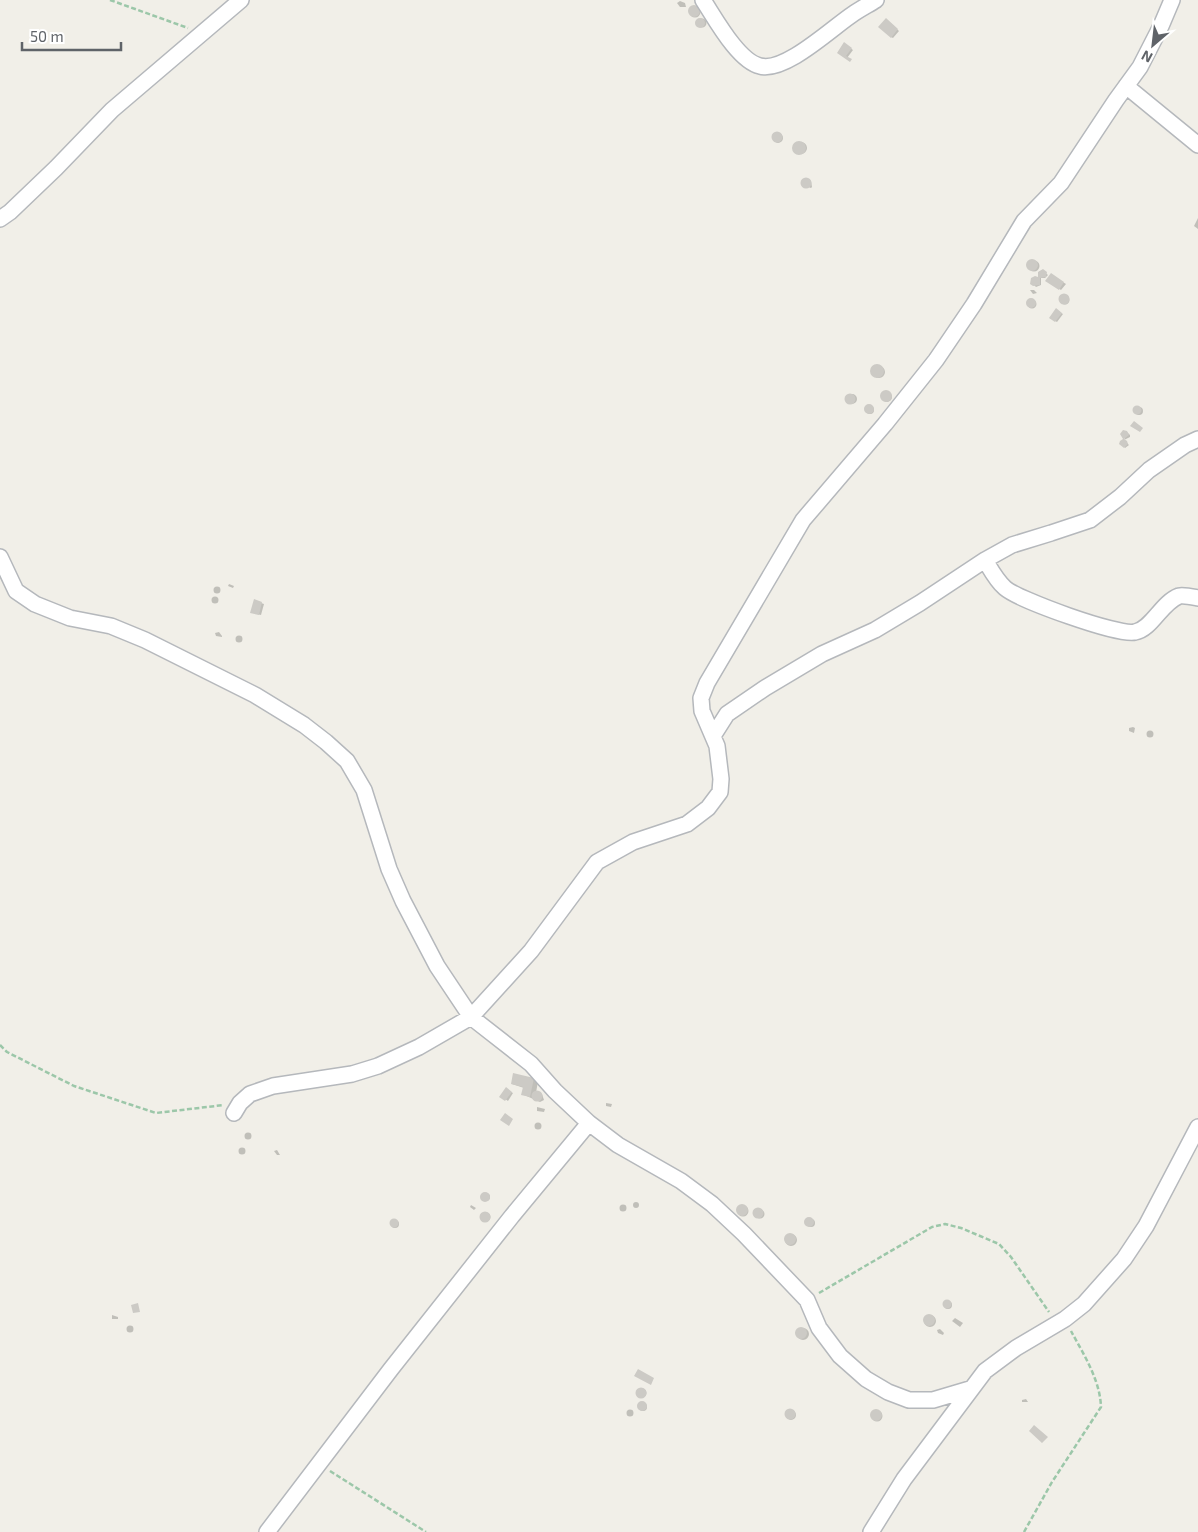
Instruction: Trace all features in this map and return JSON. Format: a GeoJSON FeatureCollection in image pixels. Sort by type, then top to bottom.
{"type":"FeatureCollection","features":[{"type":"Feature","properties":{"kind":"street"},"geometry":{"type":"LineString","coordinates":[[0,219],[10,212],[56,168],[112,110],[241,0]]}},
{"type":"Feature","properties":{"kind":"street"},"geometry":{"type":"LineString","coordinates":[[703,0],[730,42],[746,58],[760,66],[774,66],[807,50],[852,14],[876,0]]}},
{"type":"Feature","properties":{"kind":"street"},"geometry":{"type":"LineString","coordinates":[[237,1108],[250,1094],[273,1086],[352,1074],[378,1066],[419,1047],[471,1017],[531,951],[596,862],[633,842],[687,824],[708,808],[720,792],[721,780],[717,746],[702,711],[701,698],[707,683],[803,520],[885,424],[936,360],[974,304],[1024,221],[1061,183],[1140,67],[1172,0]]}},
{"type":"Feature","properties":{"kind":"street"},"geometry":{"type":"LineString","coordinates":[[1126,86],[1198,145]]}},
{"type":"Feature","properties":{"kind":"street"},"geometry":{"type":"LineString","coordinates":[[713,736],[727,714],[765,688],[822,654],[882,625],[1012,545],[1090,520],[1120,497],[1149,470],[1185,445],[1198,439]]}},
{"type":"Feature","properties":{"kind":"street"},"geometry":{"type":"LineString","coordinates":[[0,557],[16,591],[36,604],[70,618],[111,626],[145,640],[217,675],[255,695],[304,725],[347,761],[364,790],[389,869],[403,901],[437,966],[471,1017],[531,1064],[555,1091],[589,1123],[618,1144],[681,1181],[712,1204],[744,1234],[807,1300],[819,1328],[840,1356],[866,1379],[888,1392],[909,1400],[933,1400],[970,1389]]}},
{"type":"Feature","properties":{"kind":"street"},"geometry":{"type":"LineString","coordinates":[[985,560],[993,574],[1005,588],[1017,596],[1123,632],[1135,632],[1146,627],[1161,608],[1180,596],[1198,598]]}},
{"type":"Feature","properties":{"kind":"street"},"geometry":{"type":"LineString","coordinates":[[267,1532],[391,1369],[589,1123]]}},
{"type":"Feature","properties":{"kind":"street"},"geometry":{"type":"LineString","coordinates":[[871,1532],[904,1479],[985,1371],[1084,1304],[1108,1277],[1133,1246],[1151,1218],[1198,1127]]}},
{"type":"Feature","properties":{"kind":"path"},"geometry":{"type":"LineString","coordinates":[[110,0],[202,33]]}},
{"type":"Feature","properties":{"kind":"path"},"geometry":{"type":"LineString","coordinates":[[0,1045],[7,1052],[74,1086],[156,1113],[237,1108]]}},
{"type":"Feature","properties":{"kind":"path"},"geometry":{"type":"LineString","coordinates":[[807,1300],[932,1227],[945,1224],[961,1228],[999,1244],[1061,1321],[1087,1359],[1100,1393],[1101,1407],[1052,1482],[1024,1532]]}},
{"type":"Feature","properties":{"kind":"path"},"geometry":{"type":"LineString","coordinates":[[319,1464],[426,1532]]}},
{"type":"Feature","properties":{"kind":"building"},"geometry":{"type":"Polygon","coordinates":[[[692,5],[696,5],[700,11],[696,17],[692,17],[688,13],[688,9],[692,5]]]}},
{"type":"Feature","properties":{"kind":"building"},"geometry":{"type":"Polygon","coordinates":[[[698,18],[702,18],[705,23],[704,27],[698,28],[695,25],[695,21],[698,18]]]}},
{"type":"Feature","properties":{"kind":"building"},"geometry":{"type":"Polygon","coordinates":[[[886,18],[898,29],[891,38],[878,27],[886,18]]]}},
{"type":"Feature","properties":{"kind":"building"},"geometry":{"type":"Polygon","coordinates":[[[844,42],[852,48],[846,56],[852,59],[850,62],[837,53],[844,42]]]}},
{"type":"Feature","properties":{"kind":"building"},"geometry":{"type":"Polygon","coordinates":[[[777,131],[783,137],[777,143],[771,137],[777,131]]]}},
{"type":"Feature","properties":{"kind":"building"},"geometry":{"type":"Polygon","coordinates":[[[799,141],[804,143],[806,148],[804,153],[799,155],[794,153],[792,148],[794,143],[799,141]]]}},
{"type":"Feature","properties":{"kind":"building"},"geometry":{"type":"Polygon","coordinates":[[[804,178],[808,178],[811,183],[810,187],[804,188],[801,185],[801,181],[804,178]]]}},
{"type":"Feature","properties":{"kind":"building"},"geometry":{"type":"Polygon","coordinates":[[[1030,259],[1034,259],[1038,265],[1034,271],[1030,271],[1026,267],[1026,263],[1030,259]]]}},
{"type":"Feature","properties":{"kind":"building"},"geometry":{"type":"Polygon","coordinates":[[[1043,269],[1047,272],[1046,277],[1040,278],[1040,285],[1033,286],[1030,284],[1031,278],[1038,277],[1038,272],[1043,269]]]}},
{"type":"Feature","properties":{"kind":"building"},"geometry":{"type":"Polygon","coordinates":[[[1051,273],[1064,282],[1059,290],[1045,281],[1051,273]]]}},
{"type":"Feature","properties":{"kind":"building"},"geometry":{"type":"Polygon","coordinates":[[[1062,294],[1066,294],[1069,299],[1068,303],[1062,304],[1059,301],[1059,297],[1062,294]]]}},
{"type":"Feature","properties":{"kind":"building"},"geometry":{"type":"Polygon","coordinates":[[[1029,298],[1033,298],[1036,303],[1035,307],[1029,308],[1026,305],[1026,301],[1029,298]]]}},
{"type":"Feature","properties":{"kind":"building"},"geometry":{"type":"Polygon","coordinates":[[[1056,308],[1062,313],[1055,322],[1049,318],[1056,308]]]}},
{"type":"Feature","properties":{"kind":"building"},"geometry":{"type":"Polygon","coordinates":[[[877,364],[882,366],[884,371],[882,376],[877,378],[872,376],[870,371],[872,366],[877,364]]]}},
{"type":"Feature","properties":{"kind":"building"},"geometry":{"type":"Polygon","coordinates":[[[886,390],[892,396],[886,402],[880,396],[886,390]]]}},
{"type":"Feature","properties":{"kind":"building"},"geometry":{"type":"Polygon","coordinates":[[[848,394],[852,394],[855,399],[854,403],[848,404],[845,401],[845,397],[848,394]]]}},
{"type":"Feature","properties":{"kind":"building"},"geometry":{"type":"Polygon","coordinates":[[[867,404],[871,404],[874,409],[873,413],[867,414],[864,411],[864,407],[867,404]]]}},
{"type":"Feature","properties":{"kind":"building"},"geometry":{"type":"Polygon","coordinates":[[[1137,405],[1142,410],[1137,415],[1132,410],[1137,405]]]}},
{"type":"Feature","properties":{"kind":"building"},"geometry":{"type":"Polygon","coordinates":[[[1134,421],[1143,428],[1140,432],[1130,426],[1134,421]]]}},
{"type":"Feature","properties":{"kind":"building"},"geometry":{"type":"Polygon","coordinates":[[[1123,430],[1127,431],[1129,435],[1124,439],[1128,444],[1124,448],[1119,444],[1123,439],[1120,434],[1123,430]]]}},
{"type":"Feature","properties":{"kind":"building"},"geometry":{"type":"Polygon","coordinates":[[[254,599],[262,602],[259,615],[250,613],[254,599]]]}},
{"type":"Feature","properties":{"kind":"building"},"geometry":{"type":"Polygon","coordinates":[[[513,1073],[534,1078],[530,1097],[521,1095],[523,1087],[511,1084],[513,1073]]]}},
{"type":"Feature","properties":{"kind":"building"},"geometry":{"type":"Polygon","coordinates":[[[506,1087],[512,1092],[505,1101],[499,1097],[506,1087]]]}},
{"type":"Feature","properties":{"kind":"building"},"geometry":{"type":"Polygon","coordinates":[[[535,1091],[539,1091],[542,1096],[541,1100],[535,1101],[532,1098],[532,1094],[535,1091]]]}},
{"type":"Feature","properties":{"kind":"building"},"geometry":{"type":"Polygon","coordinates":[[[505,1113],[513,1119],[509,1126],[500,1120],[505,1113]]]}},
{"type":"Feature","properties":{"kind":"building"},"geometry":{"type":"Polygon","coordinates":[[[485,1192],[490,1197],[485,1202],[480,1197],[485,1192]]]}},
{"type":"Feature","properties":{"kind":"building"},"geometry":{"type":"Polygon","coordinates":[[[740,1204],[744,1204],[748,1210],[744,1216],[740,1216],[736,1212],[736,1208],[740,1204]]]}},
{"type":"Feature","properties":{"kind":"building"},"geometry":{"type":"Polygon","coordinates":[[[756,1208],[760,1208],[763,1213],[762,1217],[756,1218],[753,1215],[753,1211],[756,1208]]]}},
{"type":"Feature","properties":{"kind":"building"},"geometry":{"type":"Polygon","coordinates":[[[483,1212],[487,1212],[490,1217],[489,1221],[483,1222],[480,1219],[480,1215],[483,1212]]]}},
{"type":"Feature","properties":{"kind":"building"},"geometry":{"type":"Polygon","coordinates":[[[809,1217],[814,1222],[809,1227],[804,1222],[809,1217]]]}},
{"type":"Feature","properties":{"kind":"building"},"geometry":{"type":"Polygon","coordinates":[[[394,1218],[399,1223],[394,1228],[389,1223],[394,1218]]]}},
{"type":"Feature","properties":{"kind":"building"},"geometry":{"type":"Polygon","coordinates":[[[792,1233],[795,1234],[795,1244],[788,1245],[785,1244],[784,1237],[785,1234],[792,1233]]]}},
{"type":"Feature","properties":{"kind":"building"},"geometry":{"type":"Polygon","coordinates":[[[947,1299],[952,1304],[947,1309],[942,1304],[947,1299]]]}},
{"type":"Feature","properties":{"kind":"building"},"geometry":{"type":"Polygon","coordinates":[[[138,1303],[140,1312],[133,1313],[131,1305],[138,1303]]]}},
{"type":"Feature","properties":{"kind":"building"},"geometry":{"type":"Polygon","coordinates":[[[931,1314],[934,1315],[934,1325],[927,1326],[924,1325],[923,1318],[924,1315],[931,1314]]]}},
{"type":"Feature","properties":{"kind":"building"},"geometry":{"type":"Polygon","coordinates":[[[803,1327],[806,1328],[806,1338],[799,1339],[796,1338],[795,1331],[796,1328],[803,1327]]]}},
{"type":"Feature","properties":{"kind":"building"},"geometry":{"type":"Polygon","coordinates":[[[638,1369],[654,1378],[651,1385],[634,1376],[638,1369]]]}},
{"type":"Feature","properties":{"kind":"building"},"geometry":{"type":"Polygon","coordinates":[[[639,1388],[643,1388],[646,1393],[645,1397],[639,1398],[636,1395],[636,1391],[639,1388]]]}},
{"type":"Feature","properties":{"kind":"building"},"geometry":{"type":"Polygon","coordinates":[[[642,1401],[647,1406],[642,1411],[637,1406],[642,1401]]]}},
{"type":"Feature","properties":{"kind":"building"},"geometry":{"type":"Polygon","coordinates":[[[790,1408],[796,1414],[790,1420],[784,1414],[790,1408]]]}},
{"type":"Feature","properties":{"kind":"building"},"geometry":{"type":"Polygon","coordinates":[[[874,1409],[878,1409],[882,1415],[878,1421],[874,1421],[870,1417],[870,1413],[874,1409]]]}},
{"type":"Feature","properties":{"kind":"building"},"geometry":{"type":"Polygon","coordinates":[[[1034,1425],[1048,1437],[1042,1443],[1029,1431],[1034,1425]]]}}]}
